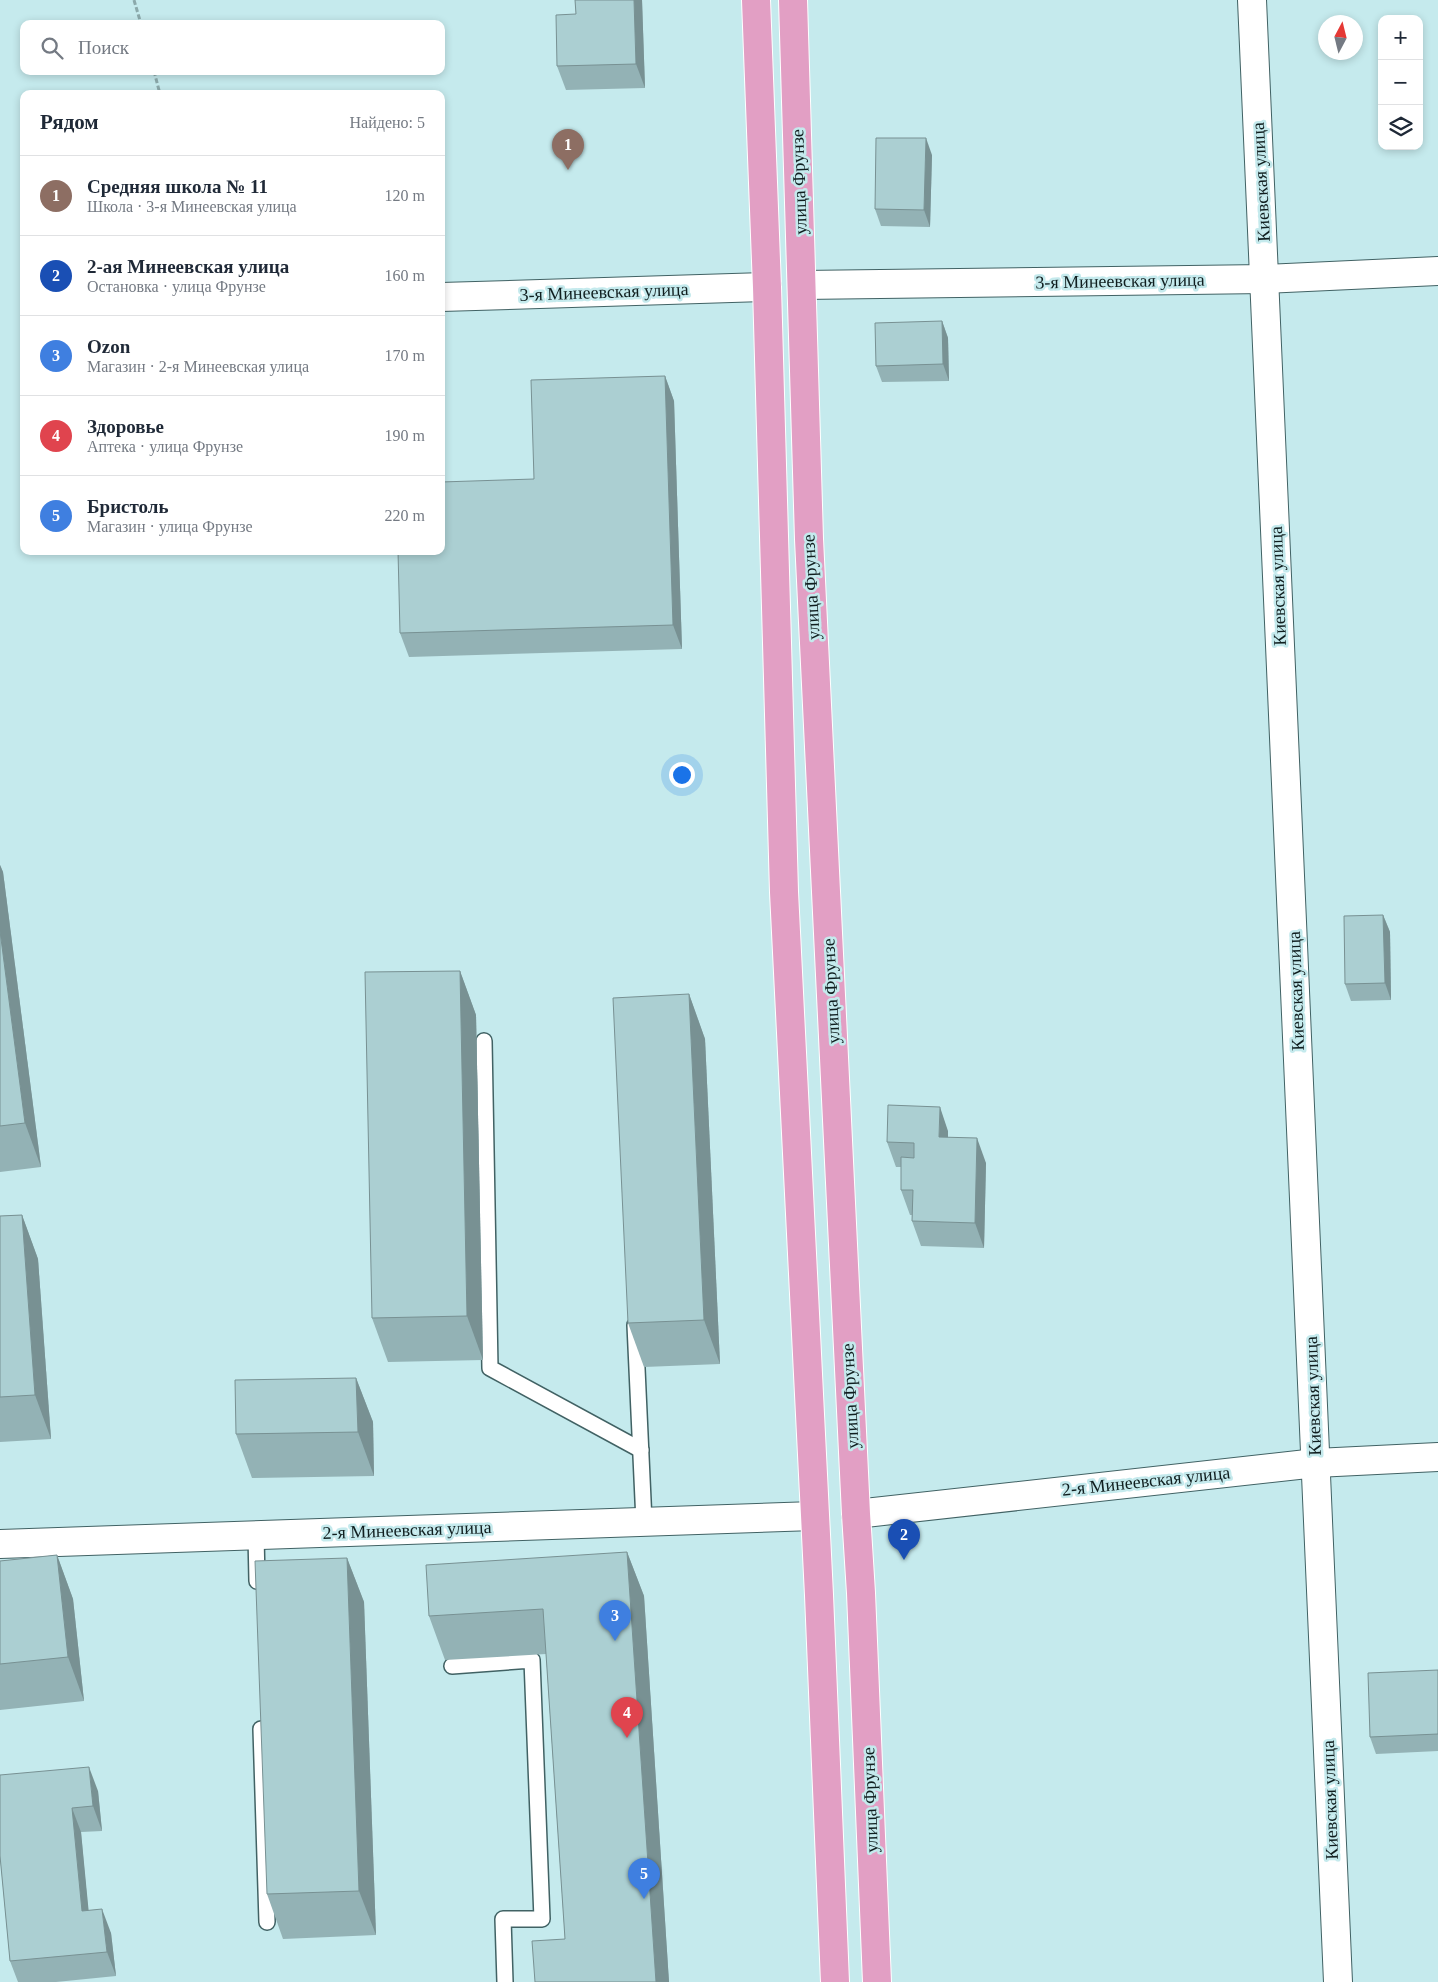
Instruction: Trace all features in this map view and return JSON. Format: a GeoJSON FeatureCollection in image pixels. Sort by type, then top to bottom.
{"type":"FeatureCollection","features":[{"type":"Feature","properties":{"kind":"highway","name":"улица Фрунзе"},"geometry":{"type":"LineString","coordinates":[[756,0],[767,287],[784,892],[819,1595],[835,1982]]}},
{"type":"Feature","properties":{"kind":"highway","name":"улица Фрунзе"},"geometry":{"type":"LineString","coordinates":[[793,0],[809,539],[856,1514],[862,1593],[877,1982]]}},
{"type":"Feature","properties":{"kind":"highway"},"geometry":{"type":"LineString","coordinates":[[767,287],[802,285]]}},
{"type":"Feature","properties":{"kind":"highway"},"geometry":{"type":"LineString","coordinates":[[814,1516],[856,1514]]}},
{"type":"Feature","properties":{"kind":"street","name":"Киевская улица"},"geometry":{"type":"LineString","coordinates":[[1252,0],[1338,1982]]}},
{"type":"Feature","properties":{"kind":"street","name":"3-я Минеевская улица"},"geometry":{"type":"LineString","coordinates":[[802,285],[1265,279],[1438,271]]}},
{"type":"Feature","properties":{"kind":"street","name":"3-я Минеевская улица"},"geometry":{"type":"LineString","coordinates":[[445,297],[767,287]]}},
{"type":"Feature","properties":{"kind":"street","name":"2-я Минеевская улица"},"geometry":{"type":"LineString","coordinates":[[856,1514],[1316,1463],[1438,1458]]}},
{"type":"Feature","properties":{"kind":"street","name":"2-я Минеевская улица"},"geometry":{"type":"LineString","coordinates":[[0,1544],[814,1516]]}},
{"type":"Feature","properties":{"kind":"lane"},"geometry":{"type":"LineString","coordinates":[[484,1041],[490,1368],[641,1450]]}},
{"type":"Feature","properties":{"kind":"lane"},"geometry":{"type":"LineString","coordinates":[[634,1311],[644,1522]]}},
{"type":"Feature","properties":{"kind":"lane"},"geometry":{"type":"LineString","coordinates":[[256,1535],[258,1595]]}},
{"type":"Feature","properties":{"kind":"lane"},"geometry":{"type":"LineString","coordinates":[[452,1666],[532,1660],[542,1919],[502,1919],[505,1982]]}},
{"type":"Feature","properties":{"kind":"lane"},"geometry":{"type":"LineString","coordinates":[[261,1714],[267,1922]]}},
{"type":"Feature","properties":{"kind":"path"},"geometry":{"type":"LineString","coordinates":[[134,0],[140,20]]}},
{"type":"Feature","properties":{"kind":"path"},"geometry":{"type":"LineString","coordinates":[[155,75],[159,90]]}},
{"type":"Feature","properties":{"kind":"building"},"geometry":{"type":"Polygon","coordinates":[[[575,0],[634,0],[636,64],[557,66],[556,15],[576,14],[575,0]]]}},
{"type":"Feature","properties":{"kind":"building"},"geometry":{"type":"Polygon","coordinates":[[[876,138],[926,138],[924,210],[875,209],[876,138]]]}},
{"type":"Feature","properties":{"kind":"building"},"geometry":{"type":"Polygon","coordinates":[[[942,321],[943,364],[876,366],[875,323],[942,321]]]}},
{"type":"Feature","properties":{"kind":"building"},"geometry":{"type":"Polygon","coordinates":[[[665,376],[673,625],[400,633],[398,555],[445,555],[445,482],[534,479],[531,380],[665,376]]]}},
{"type":"Feature","properties":{"kind":"building"},"geometry":{"type":"Polygon","coordinates":[[[1383,915],[1385,983],[1345,984],[1344,916],[1383,915]]]}},
{"type":"Feature","properties":{"kind":"building"},"geometry":{"type":"Polygon","coordinates":[[[0,931],[25,1123],[0,1126],[0,931]]]}},
{"type":"Feature","properties":{"kind":"building"},"geometry":{"type":"Polygon","coordinates":[[[460,971],[467,1316],[372,1318],[365,972],[460,971]]]}},
{"type":"Feature","properties":{"kind":"building"},"geometry":{"type":"Polygon","coordinates":[[[689,994],[704,1320],[628,1323],[613,998],[689,994]]]}},
{"type":"Feature","properties":{"kind":"building"},"geometry":{"type":"Polygon","coordinates":[[[888,1105],[940,1107],[939,1137],[977,1138],[975,1223],[912,1221],[913,1190],[901,1190],[901,1157],[914,1158],[914,1143],[887,1142],[888,1105]]]}},
{"type":"Feature","properties":{"kind":"building"},"geometry":{"type":"Polygon","coordinates":[[[22,1215],[35,1395],[0,1397],[0,1216],[22,1215]]]}},
{"type":"Feature","properties":{"kind":"building"},"geometry":{"type":"Polygon","coordinates":[[[356,1378],[358,1432],[236,1434],[235,1380],[356,1378]]]}},
{"type":"Feature","properties":{"kind":"building"},"geometry":{"type":"Polygon","coordinates":[[[627,1552],[656,1982],[535,1982],[532,1941],[565,1939],[543,1609],[429,1616],[426,1565],[627,1552]]]}},
{"type":"Feature","properties":{"kind":"building"},"geometry":{"type":"Polygon","coordinates":[[[57,1555],[68,1657],[0,1664],[0,1561],[57,1555]]]}},
{"type":"Feature","properties":{"kind":"building"},"geometry":{"type":"Polygon","coordinates":[[[347,1558],[359,1891],[267,1894],[255,1561],[347,1558]]]}},
{"type":"Feature","properties":{"kind":"building"},"geometry":{"type":"Polygon","coordinates":[[[1438,1670],[1438,1734],[1370,1737],[1368,1673],[1438,1670]]]}},
{"type":"Feature","properties":{"kind":"building"},"geometry":{"type":"Polygon","coordinates":[[[89,1767],[93,1806],[72,1808],[82,1911],[102,1909],[107,1952],[10,1961],[0,1856],[0,1775],[89,1767]]]}},
{"type":"Feature","properties":{"kind":"place","name":"Средняя школа № 11"},"geometry":{"type":"Point","coordinates":[568,170]}},
{"type":"Feature","properties":{"kind":"place","name":"2-ая Минеевская улица"},"geometry":{"type":"Point","coordinates":[904,1560]}},
{"type":"Feature","properties":{"kind":"place","name":"Ozon"},"geometry":{"type":"Point","coordinates":[615,1641]}},
{"type":"Feature","properties":{"kind":"place","name":"Здоровье"},"geometry":{"type":"Point","coordinates":[627,1738]}},
{"type":"Feature","properties":{"kind":"place","name":"Бристоль"},"geometry":{"type":"Point","coordinates":[644,1899]}}]}
